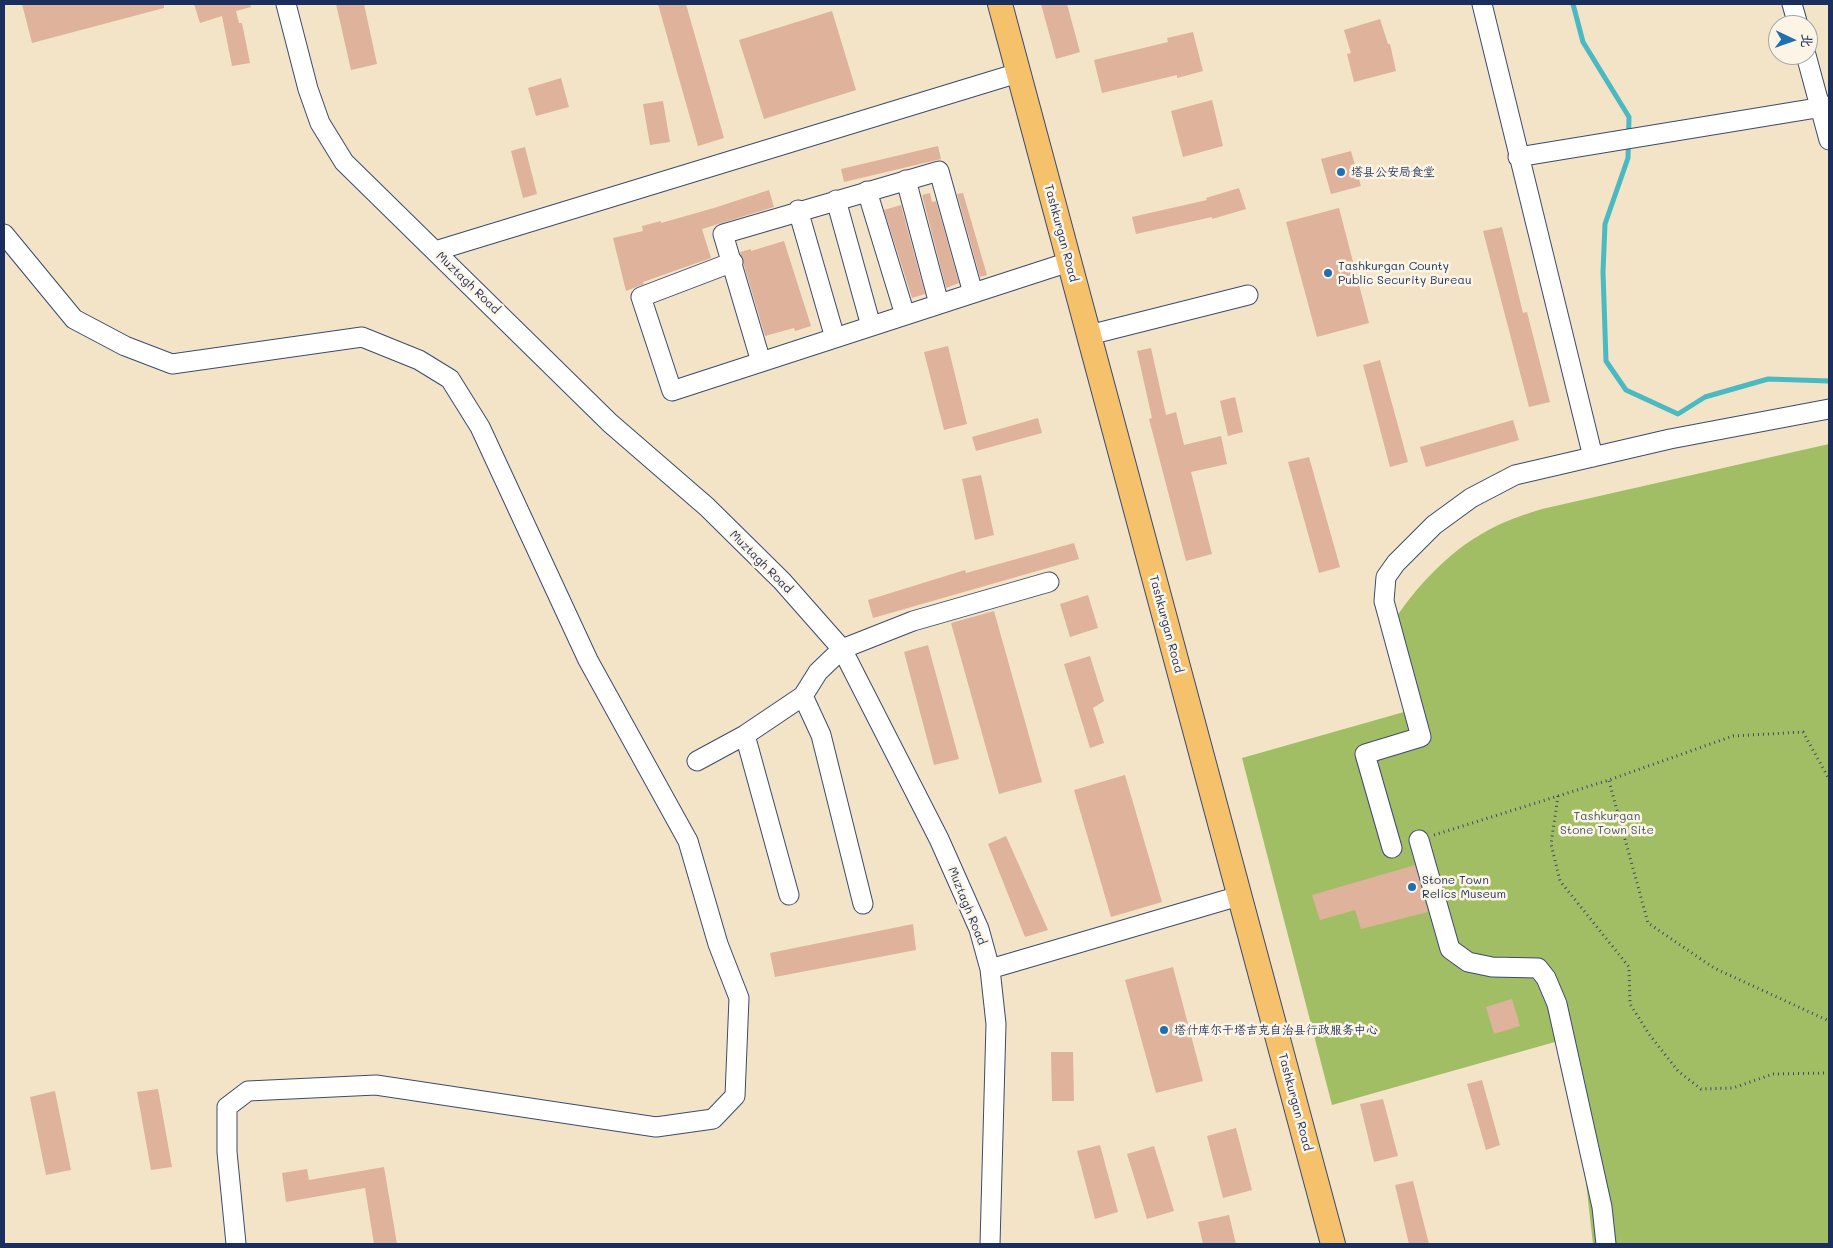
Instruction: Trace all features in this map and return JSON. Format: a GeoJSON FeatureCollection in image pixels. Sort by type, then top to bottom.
{"type":"FeatureCollection","features":[{"type":"Feature","properties":{"kind":"main road","name":"Tashkurgan Road"},"geometry":{"type":"LineString","coordinates":[[1000,4],[1333,1244]]}},
{"type":"Feature","properties":{"kind":"street","name":"Muztagh Road"},"geometry":{"type":"LineString","coordinates":[[286,4],[308,89],[320,124],[344,162],[610,423],[707,507],[782,581],[842,648],[939,839],[979,929],[990,969],[996,1024],[990,1244]]}},
{"type":"Feature","properties":{"kind":"street"},"geometry":{"type":"LineString","coordinates":[[1482,4],[1593,457]]}},
{"type":"Feature","properties":{"kind":"street"},"geometry":{"type":"LineString","coordinates":[[1810,65],[1825,107],[1829,140]]}},
{"type":"Feature","properties":{"kind":"street"},"geometry":{"type":"LineString","coordinates":[[435,251],[1018,73]]}},
{"type":"Feature","properties":{"kind":"street"},"geometry":{"type":"LineString","coordinates":[[1518,157],[1825,107]]}},
{"type":"Feature","properties":{"kind":"street"},"geometry":{"type":"LineString","coordinates":[[761,362],[733,262],[723,234],[798,210],[939,171],[973,293]]}},
{"type":"Feature","properties":{"kind":"street"},"geometry":{"type":"LineString","coordinates":[[906,180],[939,304]]}},
{"type":"Feature","properties":{"kind":"street"},"geometry":{"type":"LineString","coordinates":[[867,191],[905,315]]}},
{"type":"Feature","properties":{"kind":"street"},"geometry":{"type":"LineString","coordinates":[[836,200],[871,326]]}},
{"type":"Feature","properties":{"kind":"street"},"geometry":{"type":"LineString","coordinates":[[798,210],[835,338]]}},
{"type":"Feature","properties":{"kind":"street"},"geometry":{"type":"LineString","coordinates":[[4,234],[74,318],[124,346],[172,364],[362,337],[419,360],[450,379],[480,427],[588,660],[688,840],[718,944],[739,998],[735,1096],[712,1119],[656,1127],[376,1085],[248,1091],[228,1107],[227,1152],[236,1244]]}},
{"type":"Feature","properties":{"kind":"street"},"geometry":{"type":"LineString","coordinates":[[733,262],[641,297],[672,390],[1069,262]]}},
{"type":"Feature","properties":{"kind":"street"},"geometry":{"type":"LineString","coordinates":[[1089,335],[1248,295]]}},
{"type":"Feature","properties":{"kind":"street"},"geometry":{"type":"LineString","coordinates":[[1392,848],[1365,754],[1421,737],[1384,601],[1386,577],[1396,563],[1434,525],[1472,498],[1515,475],[1670,439],[1829,409]]}},
{"type":"Feature","properties":{"kind":"street"},"geometry":{"type":"LineString","coordinates":[[697,761],[745,735],[803,696],[818,672],[842,648],[913,621],[1049,582]]}},
{"type":"Feature","properties":{"kind":"street"},"geometry":{"type":"LineString","coordinates":[[803,696],[821,735],[863,904]]}},
{"type":"Feature","properties":{"kind":"street"},"geometry":{"type":"LineString","coordinates":[[745,735],[789,895]]}},
{"type":"Feature","properties":{"kind":"street"},"geometry":{"type":"LineString","coordinates":[[1419,840],[1450,949],[1468,962],[1492,967],[1538,968],[1546,978],[1557,1004],[1566,1043],[1602,1207],[1606,1244]]}},
{"type":"Feature","properties":{"kind":"street"},"geometry":{"type":"LineString","coordinates":[[990,969],[1239,896]]}},
{"type":"Feature","properties":{"kind":"path"},"geometry":{"type":"LineString","coordinates":[[1419,840],[1609,780],[1733,736],[1803,732],[1829,779]]}},
{"type":"Feature","properties":{"kind":"path"},"geometry":{"type":"LineString","coordinates":[[1609,780],[1648,923],[1714,968],[1829,1021]]}},
{"type":"Feature","properties":{"kind":"path"},"geometry":{"type":"LineString","coordinates":[[1558,796],[1551,844],[1560,881],[1630,967],[1630,1004],[1678,1071],[1701,1089],[1733,1088],[1773,1074],[1829,1073]]}},
{"type":"Feature","properties":{"kind":"green space","name":"Tashkurgan Stone Town Site"},"geometry":{"type":"Polygon","coordinates":[[[1829,444],[1829,1244],[1593,1244],[1581,1138],[1562,1040],[1332,1105],[1242,758],[1418,708],[1397,616],[1431,574],[1458,550],[1489,530],[1514,518],[1542,509],[1829,444]]]}},
{"type":"Feature","properties":{"kind":"building"},"geometry":{"type":"Polygon","coordinates":[[[22,4],[164,4],[164,8],[32,43],[22,4]]]}},
{"type":"Feature","properties":{"kind":"building"},"geometry":{"type":"Polygon","coordinates":[[[194,4],[250,4],[251,7],[236,11],[239,23],[242,23],[250,63],[232,66],[222,16],[200,23],[194,4]]]}},
{"type":"Feature","properties":{"kind":"building"},"geometry":{"type":"Polygon","coordinates":[[[336,4],[364,4],[377,64],[351,70],[336,4]]]}},
{"type":"Feature","properties":{"kind":"building"},"geometry":{"type":"Polygon","coordinates":[[[658,4],[686,4],[724,138],[698,146],[658,4]]]}},
{"type":"Feature","properties":{"kind":"building"},"geometry":{"type":"Polygon","coordinates":[[[1041,4],[1067,4],[1080,52],[1056,59],[1041,4]]]}},
{"type":"Feature","properties":{"kind":"building"},"geometry":{"type":"Polygon","coordinates":[[[832,11],[856,90],[764,119],[739,40],[832,11]]]}},
{"type":"Feature","properties":{"kind":"building"},"geometry":{"type":"Polygon","coordinates":[[[1380,19],[1388,44],[1390,44],[1396,71],[1354,82],[1347,54],[1351,53],[1344,30],[1380,19]]]}},
{"type":"Feature","properties":{"kind":"building"},"geometry":{"type":"Polygon","coordinates":[[[1193,32],[1203,71],[1177,78],[1177,75],[1102,93],[1094,60],[1168,42],[1167,38],[1193,32]]]}},
{"type":"Feature","properties":{"kind":"building"},"geometry":{"type":"Polygon","coordinates":[[[561,78],[569,107],[536,116],[528,88],[561,78]]]}},
{"type":"Feature","properties":{"kind":"building"},"geometry":{"type":"Polygon","coordinates":[[[1212,100],[1223,146],[1183,157],[1171,111],[1212,100]]]}},
{"type":"Feature","properties":{"kind":"building"},"geometry":{"type":"Polygon","coordinates":[[[663,101],[670,142],[650,145],[643,104],[663,101]]]}},
{"type":"Feature","properties":{"kind":"building"},"geometry":{"type":"Polygon","coordinates":[[[938,146],[941,159],[844,182],[841,169],[938,146]]]}},
{"type":"Feature","properties":{"kind":"building"},"geometry":{"type":"Polygon","coordinates":[[[525,147],[537,194],[523,198],[511,151],[525,147]]]}},
{"type":"Feature","properties":{"kind":"building","name":"塔县公安局食堂"},"geometry":{"type":"Polygon","coordinates":[[[1351,151],[1361,186],[1331,194],[1321,159],[1351,151]]]}},
{"type":"Feature","properties":{"kind":"building"},"geometry":{"type":"Polygon","coordinates":[[[1239,188],[1246,209],[1212,219],[1212,217],[1136,234],[1132,217],[1207,200],[1206,198],[1239,188]]]}},
{"type":"Feature","properties":{"kind":"building"},"geometry":{"type":"Polygon","coordinates":[[[769,190],[774,207],[702,229],[711,258],[643,282],[644,284],[626,291],[613,238],[643,231],[642,226],[661,221],[661,223],[714,208],[769,190]]]}},
{"type":"Feature","properties":{"kind":"building"},"geometry":{"type":"Polygon","coordinates":[[[930,193],[932,202],[936,201],[959,283],[946,288],[922,195],[930,193]]]}},
{"type":"Feature","properties":{"kind":"building"},"geometry":{"type":"Polygon","coordinates":[[[963,193],[987,275],[980,277],[957,194],[963,193]]]}},
{"type":"Feature","properties":{"kind":"building"},"geometry":{"type":"Polygon","coordinates":[[[901,205],[925,294],[912,298],[884,210],[901,205]]]}},
{"type":"Feature","properties":{"kind":"building","name":"Tashkurgan County Public Security Bureau"},"geometry":{"type":"Polygon","coordinates":[[[1339,208],[1369,323],[1317,337],[1286,222],[1339,208]]]}},
{"type":"Feature","properties":{"kind":"building"},"geometry":{"type":"Polygon","coordinates":[[[1502,227],[1523,313],[1527,312],[1550,402],[1529,407],[1483,231],[1502,227]]]}},
{"type":"Feature","properties":{"kind":"building"},"geometry":{"type":"Polygon","coordinates":[[[784,241],[811,326],[795,331],[794,328],[765,336],[740,252],[751,249],[751,251],[784,241]]]}},
{"type":"Feature","properties":{"kind":"building"},"geometry":{"type":"Polygon","coordinates":[[[948,346],[967,424],[944,430],[924,352],[948,346]]]}},
{"type":"Feature","properties":{"kind":"building"},"geometry":{"type":"Polygon","coordinates":[[[1151,348],[1166,415],[1176,412],[1184,445],[1221,436],[1227,464],[1191,472],[1212,554],[1186,561],[1149,419],[1152,418],[1137,351],[1151,348]]]}},
{"type":"Feature","properties":{"kind":"building"},"geometry":{"type":"Polygon","coordinates":[[[1380,360],[1408,462],[1390,467],[1363,365],[1380,360]]]}},
{"type":"Feature","properties":{"kind":"building"},"geometry":{"type":"Polygon","coordinates":[[[1235,397],[1243,432],[1228,436],[1220,401],[1235,397]]]}},
{"type":"Feature","properties":{"kind":"building"},"geometry":{"type":"Polygon","coordinates":[[[1038,418],[1042,433],[976,451],[972,437],[1038,418]]]}},
{"type":"Feature","properties":{"kind":"building"},"geometry":{"type":"Polygon","coordinates":[[[1513,420],[1519,440],[1426,467],[1420,447],[1513,420]]]}},
{"type":"Feature","properties":{"kind":"building"},"geometry":{"type":"Polygon","coordinates":[[[1309,457],[1340,567],[1319,573],[1288,462],[1309,457]]]}},
{"type":"Feature","properties":{"kind":"building"},"geometry":{"type":"Polygon","coordinates":[[[981,475],[994,535],[975,540],[962,479],[981,475]]]}},
{"type":"Feature","properties":{"kind":"building"},"geometry":{"type":"Polygon","coordinates":[[[1074,543],[1079,559],[873,618],[868,600],[965,570],[966,573],[1074,543]]]}},
{"type":"Feature","properties":{"kind":"building"},"geometry":{"type":"Polygon","coordinates":[[[1088,595],[1098,628],[1070,637],[1060,604],[1088,595]]]}},
{"type":"Feature","properties":{"kind":"building"},"geometry":{"type":"Polygon","coordinates":[[[994,611],[1042,782],[999,794],[951,623],[994,611]]]}},
{"type":"Feature","properties":{"kind":"building"},"geometry":{"type":"Polygon","coordinates":[[[928,645],[959,759],[934,765],[904,652],[928,645]]]}},
{"type":"Feature","properties":{"kind":"building"},"geometry":{"type":"Polygon","coordinates":[[[1090,656],[1104,701],[1093,708],[1104,743],[1090,748],[1064,664],[1090,656]]]}},
{"type":"Feature","properties":{"kind":"building"},"geometry":{"type":"Polygon","coordinates":[[[1125,775],[1162,902],[1111,917],[1074,790],[1125,775]]]}},
{"type":"Feature","properties":{"kind":"building"},"geometry":{"type":"Polygon","coordinates":[[[1006,836],[1048,930],[1025,937],[988,844],[1006,836]]]}},
{"type":"Feature","properties":{"kind":"building"},"geometry":{"type":"Polygon","coordinates":[[[1415,865],[1428,912],[1361,929],[1355,910],[1320,920],[1312,895],[1415,865]]]}},
{"type":"Feature","properties":{"kind":"building"},"geometry":{"type":"Polygon","coordinates":[[[913,924],[916,950],[775,977],[770,953],[913,924]]]}},
{"type":"Feature","properties":{"kind":"building","name":"塔什库尔干塔吉克自治县行政服务中心"},"geometry":{"type":"Polygon","coordinates":[[[1173,967],[1203,1081],[1156,1093],[1125,980],[1173,967]]]}},
{"type":"Feature","properties":{"kind":"building"},"geometry":{"type":"Polygon","coordinates":[[[1512,999],[1520,1026],[1494,1034],[1486,1007],[1512,999]]]}},
{"type":"Feature","properties":{"kind":"building"},"geometry":{"type":"Polygon","coordinates":[[[1051,1052],[1073,1052],[1074,1101],[1052,1101],[1051,1052]]]}},
{"type":"Feature","properties":{"kind":"building"},"geometry":{"type":"Polygon","coordinates":[[[1482,1080],[1500,1145],[1486,1150],[1467,1084],[1482,1080]]]}},
{"type":"Feature","properties":{"kind":"building"},"geometry":{"type":"Polygon","coordinates":[[[158,1089],[172,1167],[151,1170],[137,1092],[158,1089]]]}},
{"type":"Feature","properties":{"kind":"building"},"geometry":{"type":"Polygon","coordinates":[[[55,1091],[71,1170],[46,1175],[30,1097],[55,1091]]]}},
{"type":"Feature","properties":{"kind":"building"},"geometry":{"type":"Polygon","coordinates":[[[1383,1099],[1398,1156],[1374,1162],[1360,1104],[1383,1099]]]}},
{"type":"Feature","properties":{"kind":"building"},"geometry":{"type":"Polygon","coordinates":[[[1236,1128],[1252,1190],[1223,1198],[1207,1136],[1236,1128]]]}},
{"type":"Feature","properties":{"kind":"building"},"geometry":{"type":"Polygon","coordinates":[[[1100,1145],[1118,1212],[1095,1219],[1077,1151],[1100,1145]]]}},
{"type":"Feature","properties":{"kind":"building"},"geometry":{"type":"Polygon","coordinates":[[[1154,1146],[1174,1211],[1147,1219],[1127,1154],[1154,1146]]]}},
{"type":"Feature","properties":{"kind":"building"},"geometry":{"type":"Polygon","coordinates":[[[384,1167],[397,1244],[374,1244],[365,1188],[286,1202],[282,1173],[307,1169],[309,1180],[384,1167]]]}},
{"type":"Feature","properties":{"kind":"building"},"geometry":{"type":"Polygon","coordinates":[[[1413,1181],[1429,1244],[1409,1244],[1395,1185],[1413,1181]]]}},
{"type":"Feature","properties":{"kind":"building"},"geometry":{"type":"Polygon","coordinates":[[[1229,1215],[1236,1244],[1203,1244],[1198,1222],[1229,1215]]]}},
{"type":"Feature","properties":{"kind":"waterway"},"geometry":{"type":"LineString","coordinates":[[1573,4],[1583,42],[1629,117],[1628,158],[1605,224],[1603,272],[1606,361],[1626,390],[1678,414],[1705,397],[1768,379],[1829,381]]}},
{"type":"Feature","properties":{"kind":"place","name":"塔县公安局食堂"},"geometry":{"type":"Point","coordinates":[1341,172]}},
{"type":"Feature","properties":{"kind":"place","name":"Tashkurgan County Public Security Bureau"},"geometry":{"type":"Point","coordinates":[1328,273]}},
{"type":"Feature","properties":{"kind":"place","name":"Stone Town Relics Museum"},"geometry":{"type":"Point","coordinates":[1412,887]}},
{"type":"Feature","properties":{"kind":"place","name":"塔什库尔干塔吉克自治县行政服务中心"},"geometry":{"type":"Point","coordinates":[1164,1030]}}]}
